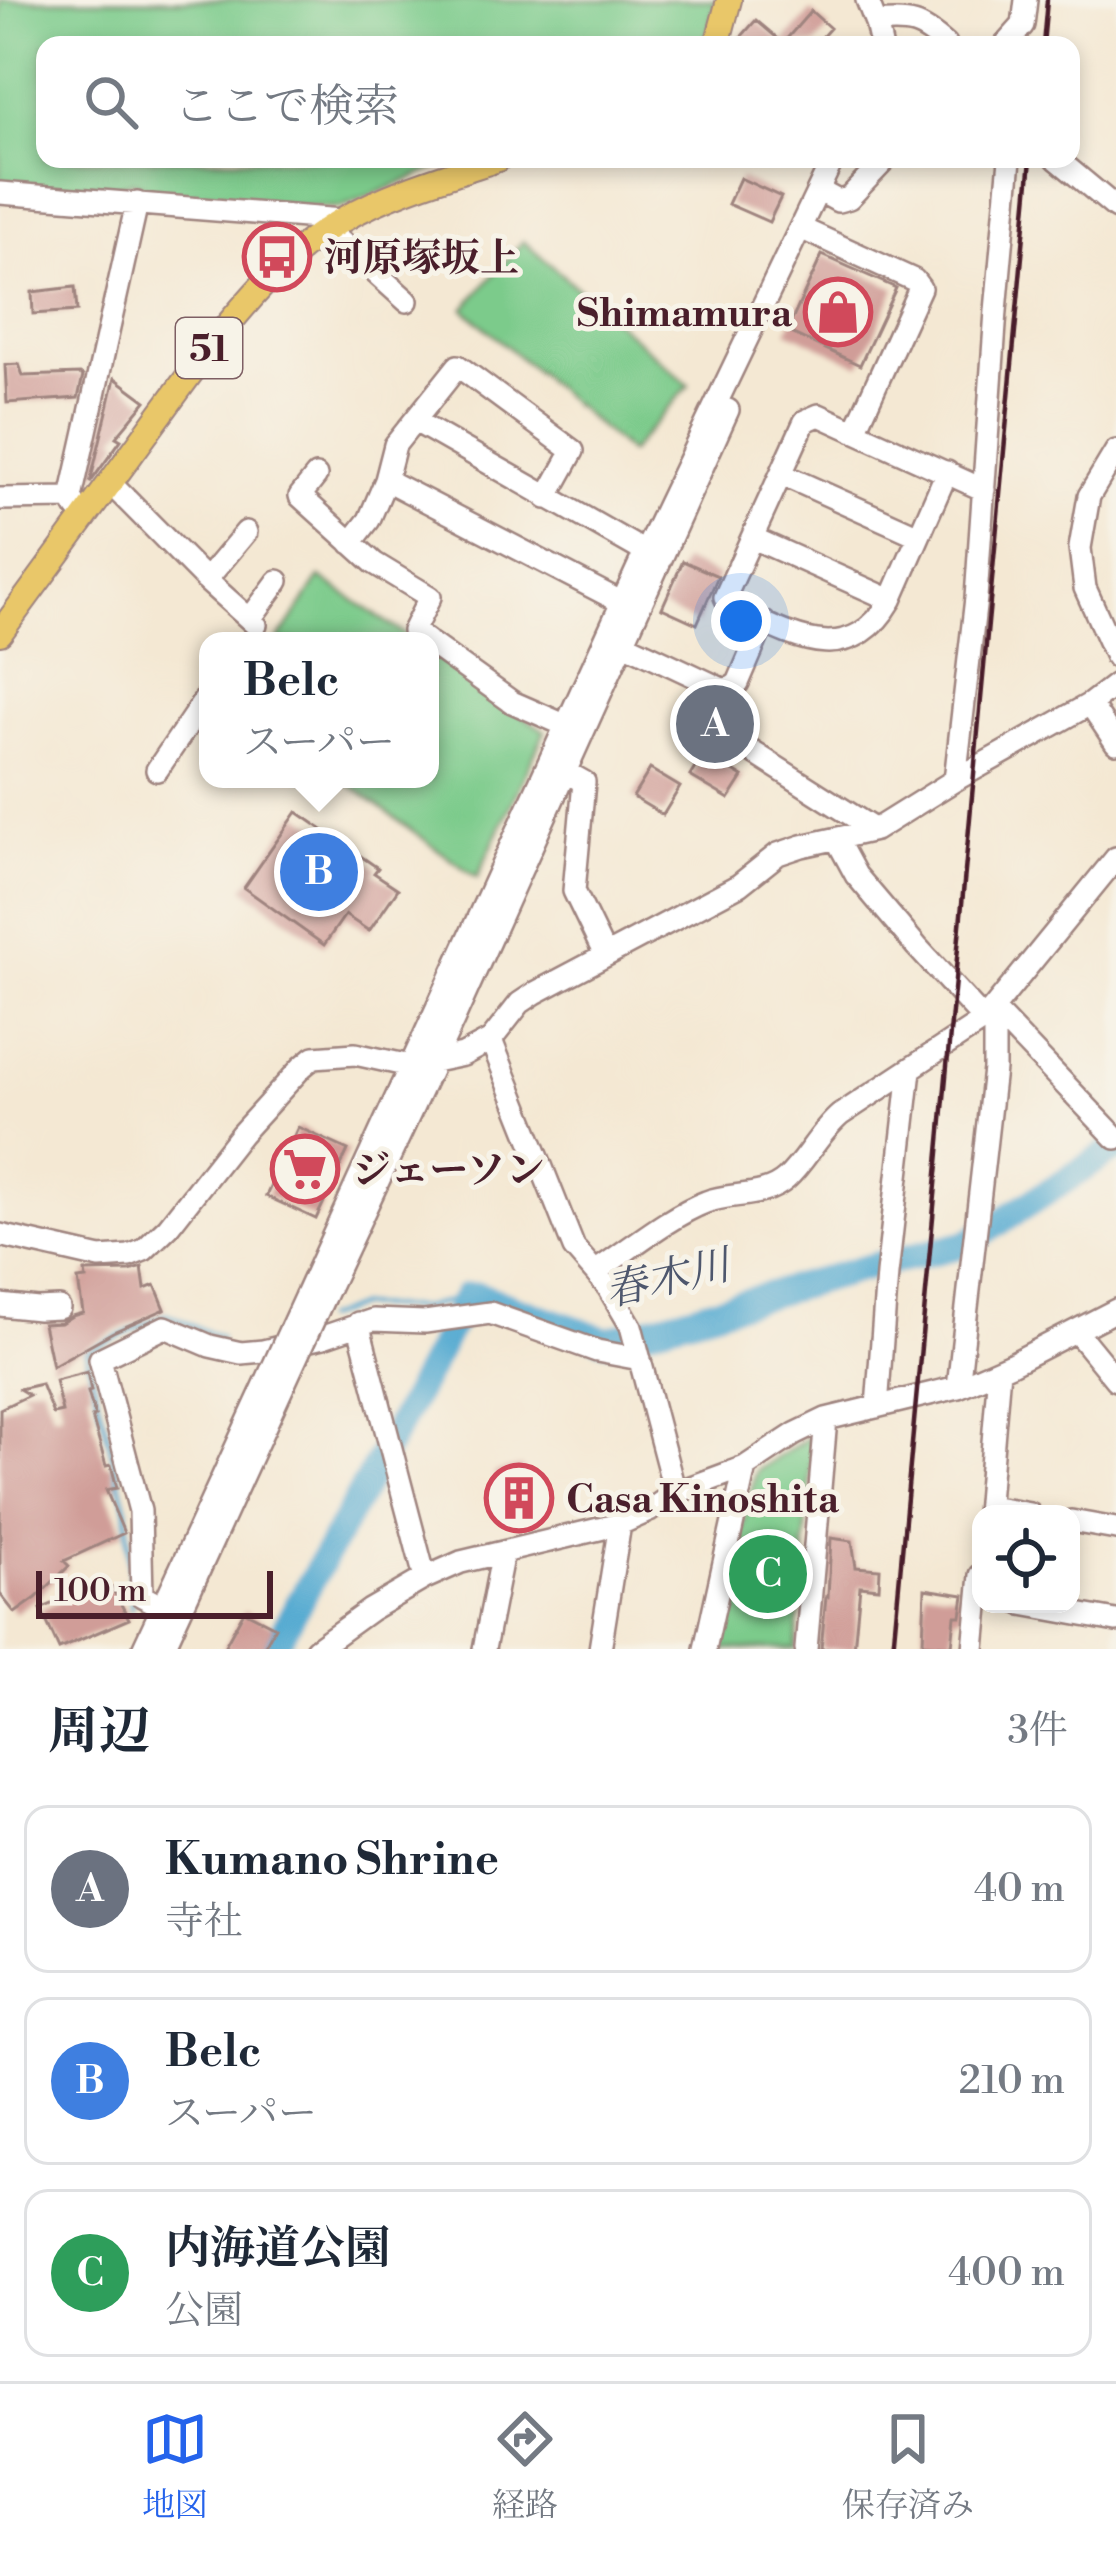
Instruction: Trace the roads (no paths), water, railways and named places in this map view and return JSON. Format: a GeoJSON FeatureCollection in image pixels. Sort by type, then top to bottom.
{"type":"FeatureCollection","features":[{"type":"Feature","properties":{"kind":"main road"},"geometry":{"type":"LineString","coordinates":[[719,36],[729,0]]}},
{"type":"Feature","properties":{"kind":"main road","name":"51"},"geometry":{"type":"LineString","coordinates":[[0,633],[77,509],[110,482],[234,317],[293,256],[335,225],[387,198],[472,168]]}},
{"type":"Feature","properties":{"kind":"street"},"geometry":{"type":"LineString","coordinates":[[867,0],[876,36]]}},
{"type":"Feature","properties":{"kind":"street"},"geometry":{"type":"LineString","coordinates":[[1013,36],[1023,25],[1026,0]]}},
{"type":"Feature","properties":{"kind":"street"},"geometry":{"type":"LineString","coordinates":[[881,36],[912,22],[936,36]]}},
{"type":"Feature","properties":{"kind":"street"},"geometry":{"type":"LineString","coordinates":[[163,1649],[187,1576],[315,1296],[410,1066],[645,552],[828,168]]}},
{"type":"Feature","properties":{"kind":"street"},"geometry":{"type":"LineString","coordinates":[[315,1296],[434,1062],[840,168]]}},
{"type":"Feature","properties":{"kind":"street"},"geometry":{"type":"LineString","coordinates":[[827,195],[838,201],[849,198],[877,168]]}},
{"type":"Feature","properties":{"kind":"street"},"geometry":{"type":"LineString","coordinates":[[955,779],[976,598],[1009,168]]}},
{"type":"Feature","properties":{"kind":"street"},"geometry":{"type":"LineString","coordinates":[[1068,168],[1116,208]]}},
{"type":"Feature","properties":{"kind":"street"},"geometry":{"type":"LineString","coordinates":[[0,194],[137,203],[335,225],[407,301]]}},
{"type":"Feature","properties":{"kind":"street"},"geometry":{"type":"LineString","coordinates":[[0,499],[77,509],[137,203]]}},
{"type":"Feature","properties":{"kind":"street"},"geometry":{"type":"LineString","coordinates":[[808,232],[914,280],[920,288],[855,431]]}},
{"type":"Feature","properties":{"kind":"street"},"geometry":{"type":"LineString","coordinates":[[351,543],[369,520],[394,445],[458,366],[573,451],[548,498]]}},
{"type":"Feature","properties":{"kind":"street"},"geometry":{"type":"LineString","coordinates":[[947,472],[891,601],[860,635],[845,641],[814,642],[730,607],[725,597],[811,416],[819,415],[947,472],[984,490]]}},
{"type":"Feature","properties":{"kind":"street"},"geometry":{"type":"LineString","coordinates":[[415,421],[645,552]]}},
{"type":"Feature","properties":{"kind":"street"},"geometry":{"type":"LineString","coordinates":[[1116,451],[1089,496],[1080,548],[1085,588],[1116,657]]}},
{"type":"Feature","properties":{"kind":"street"},"geometry":{"type":"LineString","coordinates":[[781,474],[919,536]]}},
{"type":"Feature","properties":{"kind":"street"},"geometry":{"type":"LineString","coordinates":[[316,476],[300,496],[374,563],[430,597],[414,632]]}},
{"type":"Feature","properties":{"kind":"street"},"geometry":{"type":"LineString","coordinates":[[386,480],[622,603]]}},
{"type":"Feature","properties":{"kind":"street"},"geometry":{"type":"LineString","coordinates":[[110,482],[253,622],[278,580]]}},
{"type":"Feature","properties":{"kind":"street"},"geometry":{"type":"LineString","coordinates":[[206,580],[246,532]]}},
{"type":"Feature","properties":{"kind":"street"},"geometry":{"type":"LineString","coordinates":[[753,538],[891,601]]}},
{"type":"Feature","properties":{"kind":"street"},"geometry":{"type":"LineString","coordinates":[[624,643],[730,688],[738,682],[764,622]]}},
{"type":"Feature","properties":{"kind":"street"},"geometry":{"type":"LineString","coordinates":[[439,649],[512,702],[567,726]]}},
{"type":"Feature","properties":{"kind":"street"},"geometry":{"type":"LineString","coordinates":[[0,1235],[100,1258],[144,1250],[314,1057],[356,1054],[410,1066],[463,1054],[490,1040],[520,1003],[739,885],[778,854],[875,830],[1090,704],[1116,684]]}},
{"type":"Feature","properties":{"kind":"street"},"geometry":{"type":"LineString","coordinates":[[1090,704],[1116,743]]}},
{"type":"Feature","properties":{"kind":"street"},"geometry":{"type":"LineString","coordinates":[[158,770],[199,708]]}},
{"type":"Feature","properties":{"kind":"street"},"geometry":{"type":"LineString","coordinates":[[740,744],[875,830]]}},
{"type":"Feature","properties":{"kind":"street"},"geometry":{"type":"LineString","coordinates":[[566,772],[584,782],[574,891],[605,956]]}},
{"type":"Feature","properties":{"kind":"street"},"geometry":{"type":"LineString","coordinates":[[838,840],[856,875],[917,947],[1112,1134]]}},
{"type":"Feature","properties":{"kind":"street"},"geometry":{"type":"LineString","coordinates":[[596,1272],[708,1201],[757,1193],[785,1181],[824,1129],[989,1015],[1116,858]]}},
{"type":"Feature","properties":{"kind":"street"},"geometry":{"type":"LineString","coordinates":[[958,1387],[994,1069],[989,1015]]}},
{"type":"Feature","properties":{"kind":"street"},"geometry":{"type":"LineString","coordinates":[[490,1040],[574,1248],[608,1287],[631,1326],[675,1493]]}},
{"type":"Feature","properties":{"kind":"street"},"geometry":{"type":"LineString","coordinates":[[877,1407],[910,1070]]}},
{"type":"Feature","properties":{"kind":"street"},"geometry":{"type":"LineString","coordinates":[[0,1305],[59,1308]]}},
{"type":"Feature","properties":{"kind":"street"},"geometry":{"type":"LineString","coordinates":[[316,1649],[370,1610],[461,1562],[620,1524],[675,1493],[745,1467],[826,1419],[958,1387],[1116,1310]]}},
{"type":"Feature","properties":{"kind":"street"},"geometry":{"type":"LineString","coordinates":[[163,1607],[142,1596],[140,1511],[100,1360],[165,1328],[242,1353],[373,1320],[425,1322],[477,1312],[510,1319],[596,1351],[640,1359]]}},
{"type":"Feature","properties":{"kind":"street"},"geometry":{"type":"LineString","coordinates":[[358,1323],[425,1578]]}},
{"type":"Feature","properties":{"kind":"street"},"geometry":{"type":"LineString","coordinates":[[1076,1330],[1116,1380]]}},
{"type":"Feature","properties":{"kind":"street"},"geometry":{"type":"LineString","coordinates":[[988,1505],[999,1370]]}},
{"type":"Feature","properties":{"kind":"street"},"geometry":{"type":"LineString","coordinates":[[806,1649],[826,1419]]}},
{"type":"Feature","properties":{"kind":"street"},"geometry":{"type":"LineString","coordinates":[[705,1649],[745,1467]]}},
{"type":"Feature","properties":{"kind":"street"},"geometry":{"type":"LineString","coordinates":[[1080,1523],[1116,1529]]}},
{"type":"Feature","properties":{"kind":"street"},"geometry":{"type":"LineString","coordinates":[[599,1649],[620,1524]]}},
{"type":"Feature","properties":{"kind":"street"},"geometry":{"type":"LineString","coordinates":[[484,1649],[503,1552]]}},
{"type":"Feature","properties":{"kind":"street"},"geometry":{"type":"LineString","coordinates":[[143,1649],[163,1607],[187,1576]]}},
{"type":"Feature","properties":{"kind":"street"},"geometry":{"type":"LineString","coordinates":[[974,1649],[978,1613]]}},
{"type":"Feature","properties":{"kind":"street"},"geometry":{"type":"LineString","coordinates":[[1072,1613],[1116,1621]]}},
{"type":"Feature","properties":{"kind":"waterway","name":"春木川"},"geometry":{"type":"LineString","coordinates":[[273,1649],[466,1296],[478,1295],[607,1340],[966,1244],[1116,1148]]}},
{"type":"Feature","properties":{"kind":"waterway"},"geometry":{"type":"LineString","coordinates":[[323,1319],[357,1306],[423,1308],[466,1296]]}},
{"type":"Feature","properties":{"kind":"waterway"},"geometry":{"type":"LineString","coordinates":[[131,1608],[127,1511],[86,1352],[167,1314],[220,1338]]}},
{"type":"Feature","properties":{"kind":"railway"},"geometry":{"type":"LineString","coordinates":[[1044,36],[1047,0]]}},
{"type":"Feature","properties":{"kind":"railway"},"geometry":{"type":"LineString","coordinates":[[893,1649],[1030,168]]}},
{"type":"Feature","properties":{"kind":"place","name":"河原塚坂上"},"geometry":{"type":"Point","coordinates":[277,257]}},
{"type":"Feature","properties":{"kind":"place","name":"Shimamura"},"geometry":{"type":"Point","coordinates":[838,312]}},
{"type":"Feature","properties":{"kind":"place","name":"Kumano Shrine"},"geometry":{"type":"Point","coordinates":[715,724]}},
{"type":"Feature","properties":{"kind":"place","name":"Belc"},"geometry":{"type":"Point","coordinates":[319,872]}},
{"type":"Feature","properties":{"kind":"place","name":"ジェーソン"},"geometry":{"type":"Point","coordinates":[305,1169]}},
{"type":"Feature","properties":{"kind":"place","name":"Casa Kinoshita"},"geometry":{"type":"Point","coordinates":[519,1498]}},
{"type":"Feature","properties":{"kind":"place","name":"内海道公園"},"geometry":{"type":"Point","coordinates":[768,1574]}}]}
